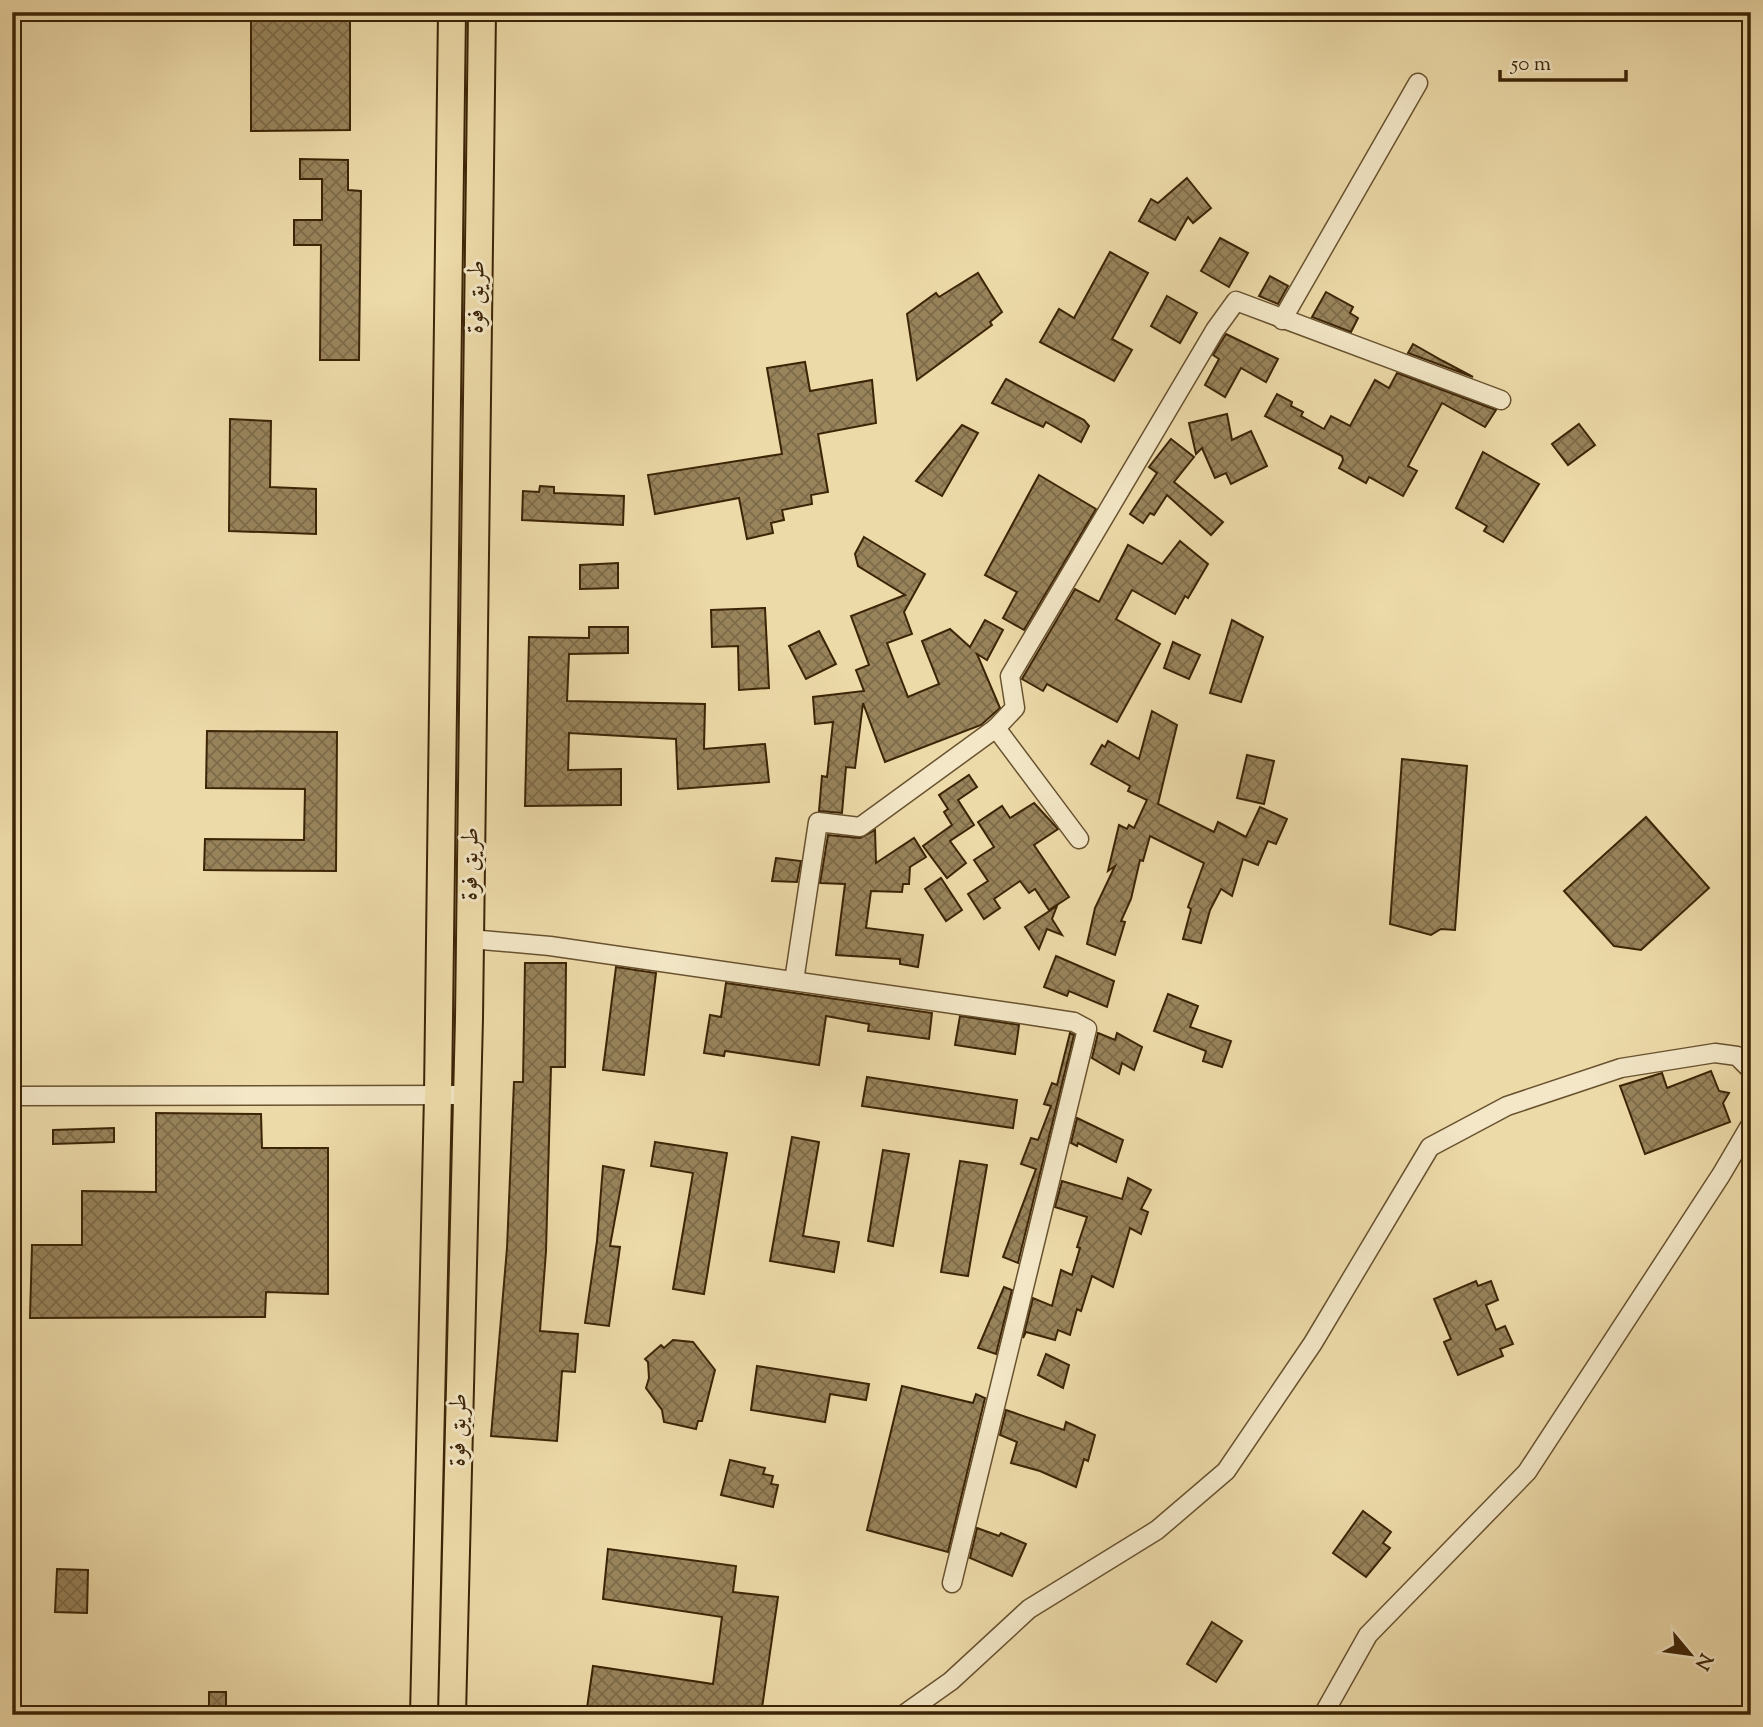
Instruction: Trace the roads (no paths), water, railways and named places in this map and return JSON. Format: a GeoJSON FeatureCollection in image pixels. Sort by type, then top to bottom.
{"type":"FeatureCollection","features":[{"type":"Feature","properties":{"kind":"highway","name":"طريق فوة"},"geometry":{"type":"LineString","coordinates":[[424,1715],[438,1095],[452,12]]}},
{"type":"Feature","properties":{"kind":"highway","name":"طريق فوة"},"geometry":{"type":"LineString","coordinates":[[452,1715],[470,939],[482,12]]}},
{"type":"Feature","properties":{"kind":"street"},"geometry":{"type":"LineString","coordinates":[[1282,320],[1418,83]]}},
{"type":"Feature","properties":{"kind":"street"},"geometry":{"type":"LineString","coordinates":[[794,981],[818,822],[860,827],[996,728],[1015,708],[1010,676],[1215,330],[1236,300],[1282,320],[1501,400]]}},
{"type":"Feature","properties":{"kind":"street"},"geometry":{"type":"LineString","coordinates":[[996,728],[1079,839]]}},
{"type":"Feature","properties":{"kind":"street"},"geometry":{"type":"LineString","coordinates":[[470,939],[550,946],[794,981],[1074,1022],[1087,1029],[952,1583]]}},
{"type":"Feature","properties":{"kind":"street"},"geometry":{"type":"LineString","coordinates":[[904,1715],[951,1681],[1028,1609],[1157,1530],[1226,1471],[1313,1343],[1430,1147],[1507,1106],[1621,1068],[1715,1052],[1737,1056],[1751,1070]]}},
{"type":"Feature","properties":{"kind":"street"},"geometry":{"type":"LineString","coordinates":[[12,1096],[467,1095]]}},
{"type":"Feature","properties":{"kind":"street"},"geometry":{"type":"LineString","coordinates":[[1323,1715],[1368,1635],[1527,1472],[1721,1175],[1751,1124]]}}]}
